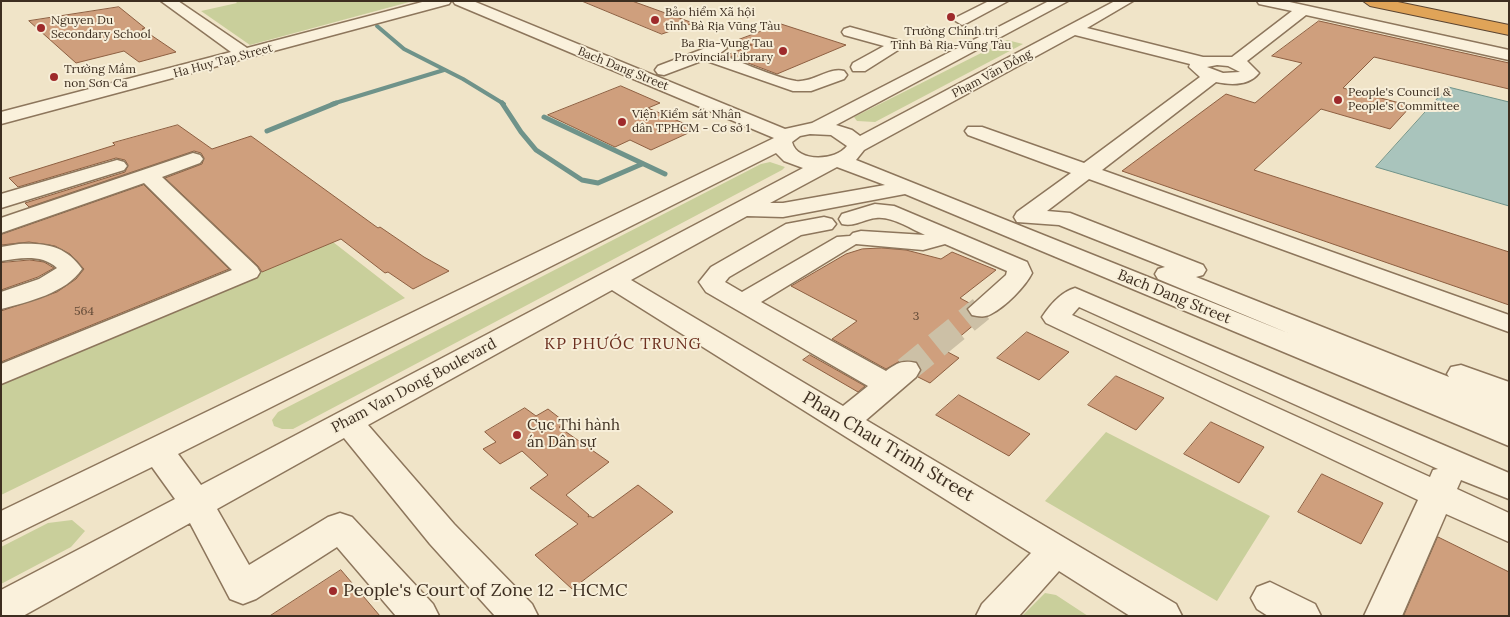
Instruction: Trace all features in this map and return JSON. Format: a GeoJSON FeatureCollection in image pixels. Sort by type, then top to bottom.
{"type":"FeatureCollection","features":[{"type":"Feature","properties":{"kind":"highway"},"geometry":{"type":"LineString","coordinates":[[1370,1],[1509,30]]}},
{"type":"Feature","properties":{"kind":"highway"},"geometry":{"type":"LineString","coordinates":[[1408,1],[1509,22]]}},
{"type":"Feature","properties":{"kind":"street"},"geometry":{"type":"LineString","coordinates":[[168,1],[246,55]]}},
{"type":"Feature","properties":{"kind":"street","name":"Ha Huy Tap Street"},"geometry":{"type":"LineString","coordinates":[[1,118],[246,55],[444,1]]}},
{"type":"Feature","properties":{"kind":"street","name":"Bach Dang Street"},"geometry":{"type":"LineString","coordinates":[[460,1],[796,134]]}},
{"type":"Feature","properties":{"kind":"street","name":"Bach Dang Street"},"geometry":{"type":"LineString","coordinates":[[490,1],[664,70],[796,134]]}},
{"type":"Feature","properties":{"kind":"street"},"geometry":{"type":"LineString","coordinates":[[962,20],[1001,1]]}},
{"type":"Feature","properties":{"kind":"street"},"geometry":{"type":"LineString","coordinates":[[1,527],[1061,1]]}},
{"type":"Feature","properties":{"kind":"street","name":"Phạm Văn Đồng"},"geometry":{"type":"LineString","coordinates":[[844,156],[1126,1]]}},
{"type":"Feature","properties":{"kind":"street"},"geometry":{"type":"LineString","coordinates":[[1264,1],[1509,55]]}},
{"type":"Feature","properties":{"kind":"street"},"geometry":{"type":"LineString","coordinates":[[1018,24],[1069,32],[1208,69],[1237,79],[1248,76],[1249,71],[1234,63],[1303,10]]}},
{"type":"Feature","properties":{"kind":"street"},"geometry":{"type":"LineString","coordinates":[[850,32],[898,45],[859,70]]}},
{"type":"Feature","properties":{"kind":"street"},"geometry":{"type":"LineString","coordinates":[[664,70],[725,45]]}},
{"type":"Feature","properties":{"kind":"street"},"geometry":{"type":"LineString","coordinates":[[704,54],[793,86],[811,86],[838,75],[832,70],[836,66],[846,65],[897,84]]}},
{"type":"Feature","properties":{"kind":"street"},"geometry":{"type":"LineString","coordinates":[[1025,217],[1086,171],[1208,69]]}},
{"type":"Feature","properties":{"kind":"street"},"geometry":{"type":"LineString","coordinates":[[975,131],[1509,324]]}},
{"type":"Feature","properties":{"kind":"street"},"geometry":{"type":"LineString","coordinates":[[838,132],[848,136],[844,156],[802,161],[792,157],[785,153],[781,147],[796,134],[838,132]]}},
{"type":"Feature","properties":{"kind":"street","name":"Bach Dang Street"},"geometry":{"type":"LineString","coordinates":[[844,156],[867,170],[909,188],[1509,435]]}},
{"type":"Feature","properties":{"kind":"street","name":"Bach Dang Street"},"geometry":{"type":"LineString","coordinates":[[844,156],[1025,217],[1509,413]]}},
{"type":"Feature","properties":{"kind":"street","name":"Pham Van Dong Boulevard"},"geometry":{"type":"LineString","coordinates":[[1,609],[741,209],[844,156]]}},
{"type":"Feature","properties":{"kind":"street"},"geometry":{"type":"LineString","coordinates":[[1,226],[193,159]]}},
{"type":"Feature","properties":{"kind":"street"},"geometry":{"type":"LineString","coordinates":[[1,202],[116,166]]}},
{"type":"Feature","properties":{"kind":"street"},"geometry":{"type":"LineString","coordinates":[[1,375],[248,272],[148,174]]}},
{"type":"Feature","properties":{"kind":"street"},"geometry":{"type":"LineString","coordinates":[[742,303],[840,224],[909,188]]}},
{"type":"Feature","properties":{"kind":"street"},"geometry":{"type":"LineString","coordinates":[[741,209],[783,210],[840,224]]}},
{"type":"Feature","properties":{"kind":"street"},"geometry":{"type":"LineString","coordinates":[[845,421],[897,378],[742,303],[715,287],[712,282],[715,277],[794,230],[840,224],[876,211],[894,213],[1018,267],[1020,272],[1016,280],[981,309]]}},
{"type":"Feature","properties":{"kind":"street","name":"Bach Dang Street"},"geometry":{"type":"LineString","coordinates":[[1025,217],[1062,218],[1509,393]]}},
{"type":"Feature","properties":{"kind":"street"},"geometry":{"type":"LineString","coordinates":[[1,254],[50,253],[60,257],[70,268],[66,274],[1,301]]}},
{"type":"Feature","properties":{"kind":"street","name":"Phan Chau Trinh Street"},"geometry":{"type":"LineString","coordinates":[[612,279],[1056,550],[1154,614]]}},
{"type":"Feature","properties":{"kind":"street"},"geometry":{"type":"LineString","coordinates":[[1509,487],[1075,296],[1055,317],[1509,528]]}},
{"type":"Feature","properties":{"kind":"street"},"geometry":{"type":"LineString","coordinates":[[348,422],[442,534],[519,616]]}},
{"type":"Feature","properties":{"kind":"street"},"geometry":{"type":"LineString","coordinates":[[157,450],[197,504],[243,588],[340,527],[420,616]]}},
{"type":"Feature","properties":{"kind":"street"},"geometry":{"type":"LineString","coordinates":[[1383,616],[1452,462]]}},
{"type":"Feature","properties":{"kind":"street"},"geometry":{"type":"LineString","coordinates":[[995,616],[1056,550]]}},
{"type":"Feature","properties":{"kind":"street"},"geometry":{"type":"LineString","coordinates":[[1270,598],[1302,616]]}},
{"type":"Feature","properties":{"kind":"green space"},"geometry":{"type":"Polygon","coordinates":[[[235,1],[413,1],[250,45],[201,11],[237,3],[235,1]]]}},
{"type":"Feature","properties":{"kind":"green space"},"geometry":{"type":"Polygon","coordinates":[[[1007,40],[1023,44],[875,122],[857,121],[854,117],[1007,40]]]}},
{"type":"Feature","properties":{"kind":"green space"},"geometry":{"type":"Polygon","coordinates":[[[770,162],[785,167],[293,429],[282,429],[274,426],[272,420],[278,412],[761,164],[770,162]]]}},
{"type":"Feature","properties":{"kind":"green space"},"geometry":{"type":"Polygon","coordinates":[[[333,242],[405,298],[1,495],[1,382],[333,242]]]}},
{"type":"Feature","properties":{"kind":"green space"},"geometry":{"type":"Polygon","coordinates":[[[1106,432],[1270,516],[1217,601],[1045,501],[1106,432]]]}},
{"type":"Feature","properties":{"kind":"green space"},"geometry":{"type":"Polygon","coordinates":[[[72,520],[85,531],[71,547],[1,584],[1,547],[48,523],[72,520]]]}},
{"type":"Feature","properties":{"kind":"green space"},"geometry":{"type":"Polygon","coordinates":[[[1045,593],[1056,595],[1088,616],[1022,616],[1045,593]]]}},
{"type":"Feature","properties":{"kind":"water"},"geometry":{"type":"Polygon","coordinates":[[[1448,87],[1509,102],[1509,206],[1376,167],[1448,87]]]}},
{"type":"Feature","properties":{"kind":"building","name":"Bảo hiểm Xã hội tỉnh Bà Rịa Vũng Tàu"},"geometry":{"type":"Polygon","coordinates":[[[582,1],[632,1],[693,23],[662,34],[582,1]]]}},
{"type":"Feature","properties":{"kind":"building"},"geometry":{"type":"Polygon","coordinates":[[[119,7],[145,28],[142,29],[176,52],[139,62],[124,51],[76,63],[29,21],[119,7]]]}},
{"type":"Feature","properties":{"kind":"building"},"geometry":{"type":"Polygon","coordinates":[[[1319,21],[1509,63],[1509,89],[1374,57],[1343,88],[1411,106],[1390,129],[1321,109],[1254,170],[1509,252],[1509,305],[1122,171],[1226,94],[1255,103],[1302,63],[1272,56],[1319,21]]]}},
{"type":"Feature","properties":{"kind":"building","name":"Ba Ria-Vung Tau Provincial Library"},"geometry":{"type":"Polygon","coordinates":[[[781,24],[846,45],[777,74],[727,55],[752,45],[738,40],[781,24]]]}},
{"type":"Feature","properties":{"kind":"building","name":"Viện Kiểm sát Nhân dân TPHCM - Cơ sở 1"},"geometry":{"type":"Polygon","coordinates":[[[621,86],[660,103],[648,108],[697,129],[651,150],[630,140],[615,147],[548,115],[621,86]]]}},
{"type":"Feature","properties":{"kind":"building"},"geometry":{"type":"Polygon","coordinates":[[[178,125],[212,149],[251,136],[378,228],[380,227],[424,257],[449,271],[413,289],[388,272],[385,273],[341,239],[262,272],[258,266],[165,178],[202,164],[204,158],[201,153],[194,151],[29,207],[25,203],[125,172],[128,165],[125,160],[116,158],[18,187],[9,178],[115,145],[113,143],[178,125]]]}},
{"type":"Feature","properties":{"kind":"building"},"geometry":{"type":"Polygon","coordinates":[[[144,185],[229,269],[1,362],[1,311],[57,292],[76,279],[84,269],[70,254],[55,246],[29,242],[1,245],[1,235],[144,185]]]}},
{"type":"Feature","properties":{"kind":"building"},"geometry":{"type":"Polygon","coordinates":[[[862,249],[906,250],[941,259],[952,252],[996,270],[960,298],[971,304],[966,309],[970,316],[982,318],[944,350],[959,358],[930,383],[918,377],[922,369],[916,361],[900,361],[886,369],[832,339],[857,321],[791,286],[846,254],[862,249]]]}},
{"type":"Feature","properties":{"kind":"building"},"geometry":{"type":"Polygon","coordinates":[[[30,260],[44,262],[54,268],[38,277],[1,290],[1,263],[30,260]]]}},
{"type":"Feature","properties":{"kind":"building"},"geometry":{"type":"Polygon","coordinates":[[[1027,332],[1069,352],[1039,380],[997,358],[1027,332]]]}},
{"type":"Feature","properties":{"kind":"building"},"geometry":{"type":"Polygon","coordinates":[[[810,355],[865,386],[858,392],[803,360],[810,355]]]}},
{"type":"Feature","properties":{"kind":"building"},"geometry":{"type":"Polygon","coordinates":[[[1116,376],[1164,398],[1136,430],[1088,405],[1116,376]]]}},
{"type":"Feature","properties":{"kind":"building"},"geometry":{"type":"Polygon","coordinates":[[[959,395],[1030,434],[1009,456],[936,415],[959,395]]]}},
{"type":"Feature","properties":{"kind":"building"},"geometry":{"type":"Polygon","coordinates":[[[525,408],[536,416],[548,409],[566,423],[559,427],[609,462],[566,495],[589,515],[588,517],[593,518],[638,485],[673,512],[572,589],[535,555],[578,524],[530,488],[548,475],[522,451],[500,464],[483,449],[496,442],[485,432],[525,408]]]}},
{"type":"Feature","properties":{"kind":"building"},"geometry":{"type":"Polygon","coordinates":[[[1211,422],[1264,447],[1239,483],[1184,454],[1211,422]]]}},
{"type":"Feature","properties":{"kind":"building"},"geometry":{"type":"Polygon","coordinates":[[[1322,474],[1383,503],[1361,544],[1298,512],[1322,474]]]}},
{"type":"Feature","properties":{"kind":"building"},"geometry":{"type":"Polygon","coordinates":[[[1438,537],[1509,572],[1509,616],[1404,616],[1438,537]]]}},
{"type":"Feature","properties":{"kind":"building","name":"People's Court of Zone 12 - HCMC"},"geometry":{"type":"Polygon","coordinates":[[[341,570],[380,616],[270,616],[341,570]]]}},
{"type":"Feature","properties":{"kind":"waterway"},"geometry":{"type":"LineString","coordinates":[[377,26],[404,49],[463,79],[504,104]]}},
{"type":"Feature","properties":{"kind":"waterway"},"geometry":{"type":"LineString","coordinates":[[332,104],[444,70]]}},
{"type":"Feature","properties":{"kind":"waterway"},"geometry":{"type":"LineString","coordinates":[[267,131],[336,103]]}},
{"type":"Feature","properties":{"kind":"waterway"},"geometry":{"type":"LineString","coordinates":[[502,103],[521,132],[536,150],[582,180],[598,183],[642,164]]}},
{"type":"Feature","properties":{"kind":"waterway"},"geometry":{"type":"LineString","coordinates":[[544,117],[665,174]]}},
{"type":"Feature","properties":{"kind":"tunnel"},"geometry":{"type":"LineString","coordinates":[[906,370],[981,309]]}},
{"type":"Feature","properties":{"kind":"place","name":"Trường Chính trị Tỉnh Bà Rịa-Vũng Tàu"},"geometry":{"type":"Point","coordinates":[951,17]}},
{"type":"Feature","properties":{"kind":"place","name":"Bảo hiểm Xã hội tỉnh Bà Rịa Vũng Tàu"},"geometry":{"type":"Point","coordinates":[655,20]}},
{"type":"Feature","properties":{"kind":"place","name":"Nguyen Du Secondary School"},"geometry":{"type":"Point","coordinates":[41,28]}},
{"type":"Feature","properties":{"kind":"place","name":"Ba Ria-Vung Tau Provincial Library"},"geometry":{"type":"Point","coordinates":[783,51]}},
{"type":"Feature","properties":{"kind":"place","name":"Trường Mầm non Sơn Ca"},"geometry":{"type":"Point","coordinates":[54,77]}},
{"type":"Feature","properties":{"kind":"place","name":"People's Council & People's Committee"},"geometry":{"type":"Point","coordinates":[1338,100]}},
{"type":"Feature","properties":{"kind":"place","name":"Viện Kiểm sát Nhân dân TPHCM - Cơ sở 1"},"geometry":{"type":"Point","coordinates":[622,122]}},
{"type":"Feature","properties":{"kind":"place","name":"Cục Thi hành án Dân sự"},"geometry":{"type":"Point","coordinates":[517,435]}},
{"type":"Feature","properties":{"kind":"place","name":"People's Court of Zone 12 - HCMC"},"geometry":{"type":"Point","coordinates":[333,591]}},
{"type":"Feature","properties":{"kind":"district","name":"KP PHƯỚC TRUNG"},"geometry":{"type":"Point","coordinates":[623,344]}}]}
